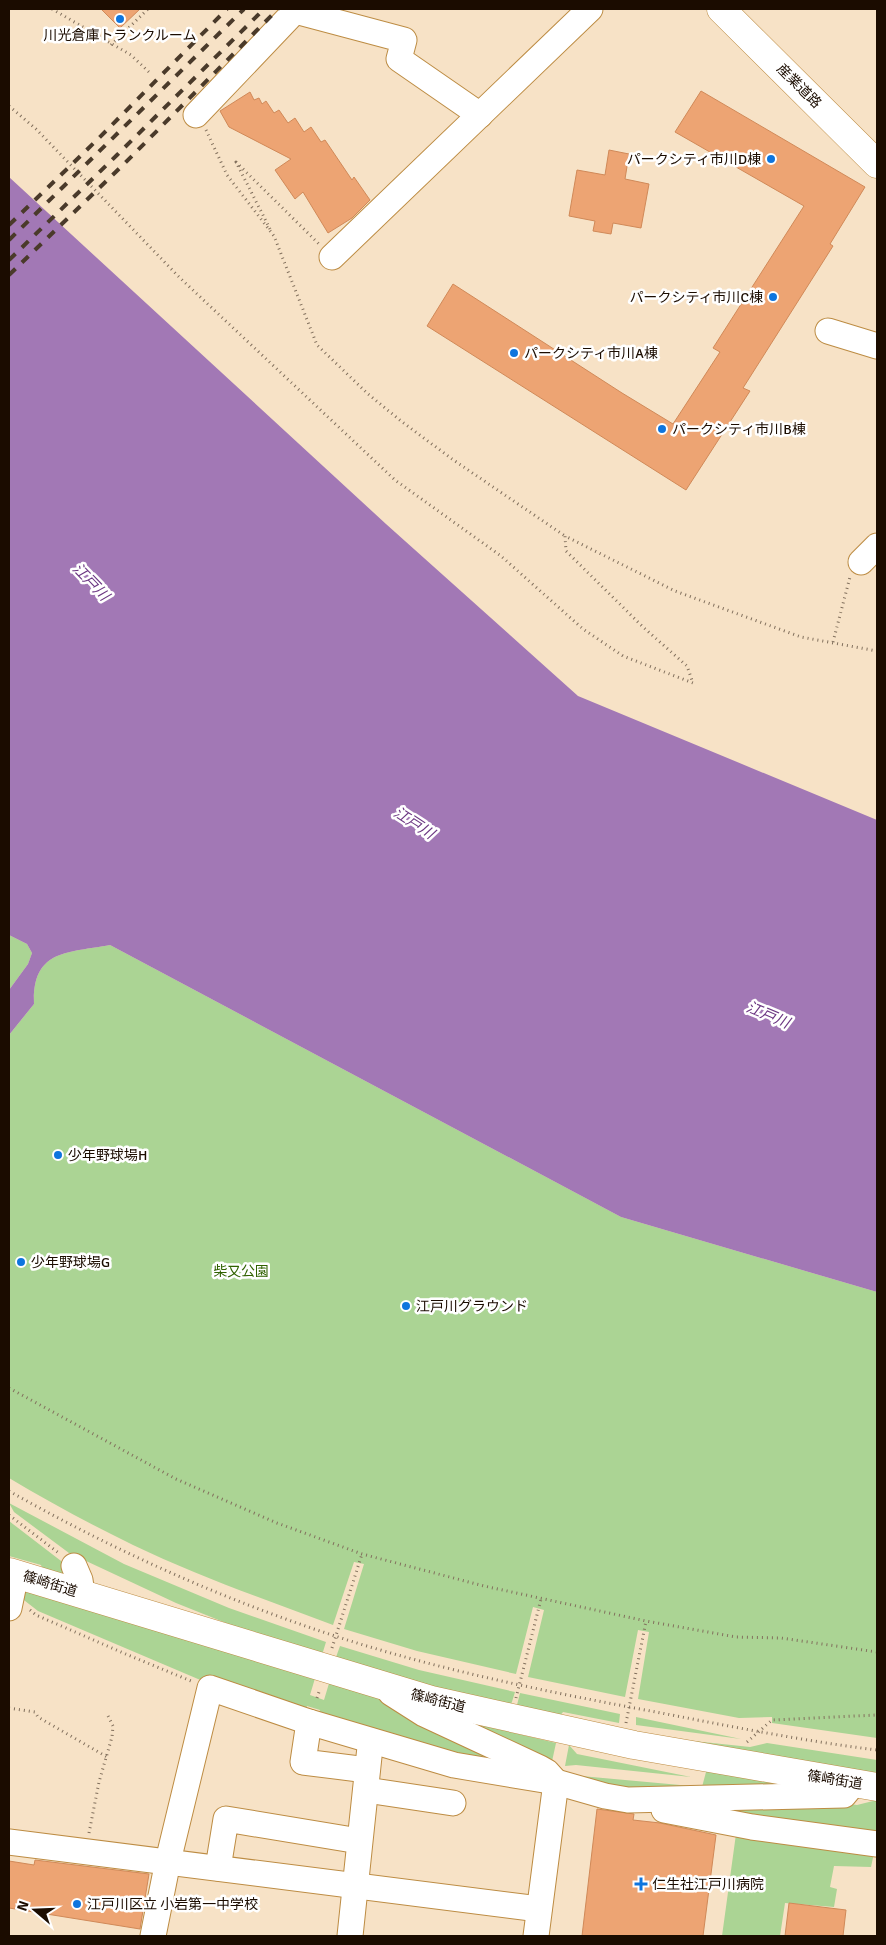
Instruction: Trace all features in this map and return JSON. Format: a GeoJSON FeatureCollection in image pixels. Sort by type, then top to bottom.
{"type":"FeatureCollection","features":[{"type":"Feature","properties":{"kind":"main road","name":"産業道路"},"geometry":{"type":"LineString","coordinates":[[721,9],[873,151]]}},
{"type":"Feature","properties":{"kind":"main road","name":"篠崎街道"},"geometry":{"type":"LineString","coordinates":[[12,1573],[431,1700],[626,1743],[866,1785]]}},
{"type":"Feature","properties":{"kind":"street"},"geometry":{"type":"LineString","coordinates":[[196,115],[296,10],[404,40],[399,59],[480,116]]}},
{"type":"Feature","properties":{"kind":"street"},"geometry":{"type":"LineString","coordinates":[[332,257],[480,116],[578,13]]}},
{"type":"Feature","properties":{"kind":"street"},"geometry":{"type":"LineString","coordinates":[[828,331],[877,346]]}},
{"type":"Feature","properties":{"kind":"street"},"geometry":{"type":"LineString","coordinates":[[74,1566],[80,1580],[82,1594]]}},
{"type":"Feature","properties":{"kind":"street"},"geometry":{"type":"LineString","coordinates":[[12,1573],[17,1607]]}},
{"type":"Feature","properties":{"kind":"street"},"geometry":{"type":"LineString","coordinates":[[378,1684],[424,1714],[547,1772],[556,1782],[536,1936]]}},
{"type":"Feature","properties":{"kind":"street"},"geometry":{"type":"LineString","coordinates":[[153,1936],[168,1861],[210,1688],[309,1722],[454,1765],[556,1782],[656,1809],[752,1827],[877,1844]]}},
{"type":"Feature","properties":{"kind":"street"},"geometry":{"type":"LineString","coordinates":[[309,1722],[303,1762],[453,1803]]}},
{"type":"Feature","properties":{"kind":"street"},"geometry":{"type":"LineString","coordinates":[[350,1936],[359,1842],[372,1740]]}},
{"type":"Feature","properties":{"kind":"street"},"geometry":{"type":"LineString","coordinates":[[628,1800],[844,1795],[866,1785]]}},
{"type":"Feature","properties":{"kind":"street"},"geometry":{"type":"LineString","coordinates":[[218,1868],[226,1819],[359,1842]]}},
{"type":"Feature","properties":{"kind":"street"},"geometry":{"type":"LineString","coordinates":[[9,1842],[539,1909]]}},
{"type":"Feature","properties":{"kind":"path"},"geometry":{"type":"LineString","coordinates":[[52,9],[131,55],[150,73]]}},
{"type":"Feature","properties":{"kind":"path"},"geometry":{"type":"LineString","coordinates":[[111,44],[148,9]]}},
{"type":"Feature","properties":{"kind":"path"},"geometry":{"type":"LineString","coordinates":[[9,106],[36,129],[179,277],[395,480],[501,556],[583,630],[623,656],[693,683],[687,666],[643,627],[566,551],[565,536]]}},
{"type":"Feature","properties":{"kind":"path"},"geometry":{"type":"LineString","coordinates":[[196,115],[208,132],[227,175],[274,236]]}},
{"type":"Feature","properties":{"kind":"path"},"geometry":{"type":"LineString","coordinates":[[332,257],[236,162],[274,236],[317,345],[368,394],[401,421],[452,459],[565,536],[674,591],[801,637],[877,651]]}},
{"type":"Feature","properties":{"kind":"path"},"geometry":{"type":"LineString","coordinates":[[833,642],[863,560]]}},
{"type":"Feature","properties":{"kind":"path"},"geometry":{"type":"LineString","coordinates":[[9,1388],[176,1479],[277,1524],[362,1554],[541,1599],[646,1621],[736,1637],[781,1638],[877,1652]]}},
{"type":"Feature","properties":{"kind":"path"},"geometry":{"type":"LineString","coordinates":[[9,1491],[84,1532],[146,1562],[234,1600],[336,1636],[422,1661],[629,1707],[757,1732],[877,1750]]}},
{"type":"Feature","properties":{"kind":"path"},"geometry":{"type":"LineString","coordinates":[[9,1515],[74,1566]]}},
{"type":"Feature","properties":{"kind":"path"},"geometry":{"type":"LineString","coordinates":[[333,1644],[362,1554]]}},
{"type":"Feature","properties":{"kind":"path"},"geometry":{"type":"LineString","coordinates":[[517,1696],[541,1599]]}},
{"type":"Feature","properties":{"kind":"path"},"geometry":{"type":"LineString","coordinates":[[17,1607],[128,1656],[210,1688]]}},
{"type":"Feature","properties":{"kind":"path"},"geometry":{"type":"LineString","coordinates":[[627,1716],[646,1621]]}},
{"type":"Feature","properties":{"kind":"path"},"geometry":{"type":"LineString","coordinates":[[9,1708],[35,1712],[38,1717],[106,1757]]}},
{"type":"Feature","properties":{"kind":"path"},"geometry":{"type":"LineString","coordinates":[[745,1744],[772,1720],[877,1715]]}},
{"type":"Feature","properties":{"kind":"path"},"geometry":{"type":"LineString","coordinates":[[85,1851],[99,1782],[112,1737],[113,1726],[108,1716]]}},
{"type":"Feature","properties":{"kind":"green space"},"geometry":{"type":"Polygon","coordinates":[[[9,935],[27,944],[32,953],[28,964],[9,990],[9,935]]]}},
{"type":"Feature","properties":{"kind":"green space","name":"柴又公園"},"geometry":{"type":"Polygon","coordinates":[[[110,945],[621,1217],[877,1292],[877,1738],[772,1723],[772,1717],[739,1718],[638,1699],[649,1632],[638,1630],[625,1697],[528,1677],[544,1610],[533,1607],[516,1674],[417,1651],[344,1629],[364,1564],[354,1562],[333,1625],[182,1567],[133,1545],[85,1521],[9,1478],[9,1035],[34,1004],[35,986],[39,973],[46,963],[67,953],[110,945]]]}},
{"type":"Feature","properties":{"kind":"green space"},"geometry":{"type":"Polygon","coordinates":[[[9,1503],[124,1564],[229,1608],[326,1642],[322,1655],[246,1631],[176,1603],[69,1553],[14,1512],[9,1503]]]}},
{"type":"Feature","properties":{"kind":"green space"},"geometry":{"type":"Polygon","coordinates":[[[9,1521],[65,1564],[61,1569],[72,1576],[44,1573],[41,1565],[9,1556],[9,1521]]]}},
{"type":"Feature","properties":{"kind":"green space"},"geometry":{"type":"Polygon","coordinates":[[[26,1589],[316,1675],[310,1695],[324,1700],[330,1680],[360,1689],[535,1769],[493,1766],[317,1718],[320,1710],[307,1706],[304,1714],[198,1679],[38,1611],[20,1597],[26,1589]]]}},
{"type":"Feature","properties":{"kind":"green space"},"geometry":{"type":"Polygon","coordinates":[[[340,1646],[419,1670],[515,1692],[511,1705],[461,1695],[335,1660],[340,1646]]]}},
{"type":"Feature","properties":{"kind":"green space"},"geometry":{"type":"Polygon","coordinates":[[[520,1693],[620,1714],[619,1723],[563,1712],[560,1716],[517,1705],[520,1693]]]}},
{"type":"Feature","properties":{"kind":"green space"},"geometry":{"type":"Polygon","coordinates":[[[443,1716],[556,1743],[551,1766],[443,1716]]]}},
{"type":"Feature","properties":{"kind":"green space"},"geometry":{"type":"Polygon","coordinates":[[[636,1717],[741,1739],[636,1725],[636,1717]]]}},
{"type":"Feature","properties":{"kind":"green space"},"geometry":{"type":"Polygon","coordinates":[[[656,1737],[750,1747],[767,1743],[877,1760],[877,1774],[656,1737]]]}},
{"type":"Feature","properties":{"kind":"green space"},"geometry":{"type":"Polygon","coordinates":[[[569,1745],[577,1754],[691,1777],[576,1765],[565,1766],[569,1745]]]}},
{"type":"Feature","properties":{"kind":"green space"},"geometry":{"type":"Polygon","coordinates":[[[711,1769],[828,1788],[623,1794],[570,1775],[702,1787],[706,1772],[711,1769]]]}},
{"type":"Feature","properties":{"kind":"green space"},"geometry":{"type":"Polygon","coordinates":[[[823,1800],[857,1805],[877,1800],[877,1839],[663,1805],[823,1800]]]}},
{"type":"Feature","properties":{"kind":"green space"},"geometry":{"type":"Polygon","coordinates":[[[736,1834],[874,1853],[871,1867],[834,1866],[830,1887],[837,1889],[834,1907],[785,1903],[780,1936],[722,1936],[736,1834]]]}},
{"type":"Feature","properties":{"kind":"water","name":"江戸川"},"geometry":{"type":"Polygon","coordinates":[[[9,177],[386,524],[578,696],[877,820],[877,1292],[621,1217],[110,945],[67,953],[46,963],[39,973],[35,986],[34,1004],[9,1035],[9,990],[28,964],[32,953],[27,944],[9,935],[9,177]]]}},
{"type":"Feature","properties":{"kind":"building","name":"川光倉庫トランクルーム"},"geometry":{"type":"Polygon","coordinates":[[[101,9],[140,9],[120,28],[101,9]]]}},
{"type":"Feature","properties":{"kind":"building"},"geometry":{"type":"Polygon","coordinates":[[[701,91],[865,187],[830,244],[833,246],[743,388],[750,391],[686,490],[427,326],[453,284],[673,424],[720,352],[713,348],[804,206],[675,132],[701,91]]]}},
{"type":"Feature","properties":{"kind":"building"},"geometry":{"type":"Polygon","coordinates":[[[250,92],[254,100],[259,98],[262,104],[266,101],[274,113],[279,110],[288,123],[295,118],[304,132],[311,127],[321,142],[325,140],[352,180],[354,177],[370,200],[352,218],[328,233],[303,192],[295,199],[275,170],[291,159],[229,127],[220,111],[250,92]]]}},
{"type":"Feature","properties":{"kind":"building"},"geometry":{"type":"Polygon","coordinates":[[[609,150],[629,154],[625,179],[649,184],[641,228],[613,223],[611,234],[593,231],[595,221],[569,216],[577,170],[605,175],[609,150]]]}},
{"type":"Feature","properties":{"kind":"building","name":"仁生社江戸川病院"},"geometry":{"type":"Polygon","coordinates":[[[597,1809],[634,1814],[633,1820],[660,1823],[716,1835],[703,1936],[582,1936],[597,1809]]]}},
{"type":"Feature","properties":{"kind":"building","name":"江戸川区立 小岩第一中学校"},"geometry":{"type":"Polygon","coordinates":[[[35,1860],[149,1874],[140,1929],[9,1908],[9,1861],[34,1865],[35,1860]]]}},
{"type":"Feature","properties":{"kind":"building"},"geometry":{"type":"Polygon","coordinates":[[[789,1903],[846,1910],[843,1936],[785,1936],[789,1903]]]}},
{"type":"Feature","properties":{"kind":"railway"},"geometry":{"type":"LineString","coordinates":[[9,225],[99,138],[227,9]]}},
{"type":"Feature","properties":{"kind":"railway"},"geometry":{"type":"LineString","coordinates":[[9,240],[244,9]]}},
{"type":"Feature","properties":{"kind":"railway"},"geometry":{"type":"LineString","coordinates":[[9,260],[264,9]]}},
{"type":"Feature","properties":{"kind":"railway"},"geometry":{"type":"LineString","coordinates":[[9,275],[125,163],[278,9]]}},
{"type":"Feature","properties":{"kind":"place","name":"川光倉庫トランクルーム"},"geometry":{"type":"Point","coordinates":[120,19]}},
{"type":"Feature","properties":{"kind":"place","name":"パークシティ市川D棟"},"geometry":{"type":"Point","coordinates":[771,159]}},
{"type":"Feature","properties":{"kind":"place","name":"パークシティ市川C棟"},"geometry":{"type":"Point","coordinates":[773,297]}},
{"type":"Feature","properties":{"kind":"place","name":"パークシティ市川A棟"},"geometry":{"type":"Point","coordinates":[514,353]}},
{"type":"Feature","properties":{"kind":"place","name":"パークシティ市川B棟"},"geometry":{"type":"Point","coordinates":[662,429]}},
{"type":"Feature","properties":{"kind":"place","name":"少年野球場H"},"geometry":{"type":"Point","coordinates":[58,1155]}},
{"type":"Feature","properties":{"kind":"place","name":"少年野球場G"},"geometry":{"type":"Point","coordinates":[21,1262]}},
{"type":"Feature","properties":{"kind":"place","name":"江戸川グラウンド"},"geometry":{"type":"Point","coordinates":[406,1306]}},
{"type":"Feature","properties":{"kind":"place","name":"仁生社江戸川病院"},"geometry":{"type":"Point","coordinates":[641,1884]}},
{"type":"Feature","properties":{"kind":"place","name":"江戸川区立 小岩第一中学校"},"geometry":{"type":"Point","coordinates":[77,1904]}}]}
